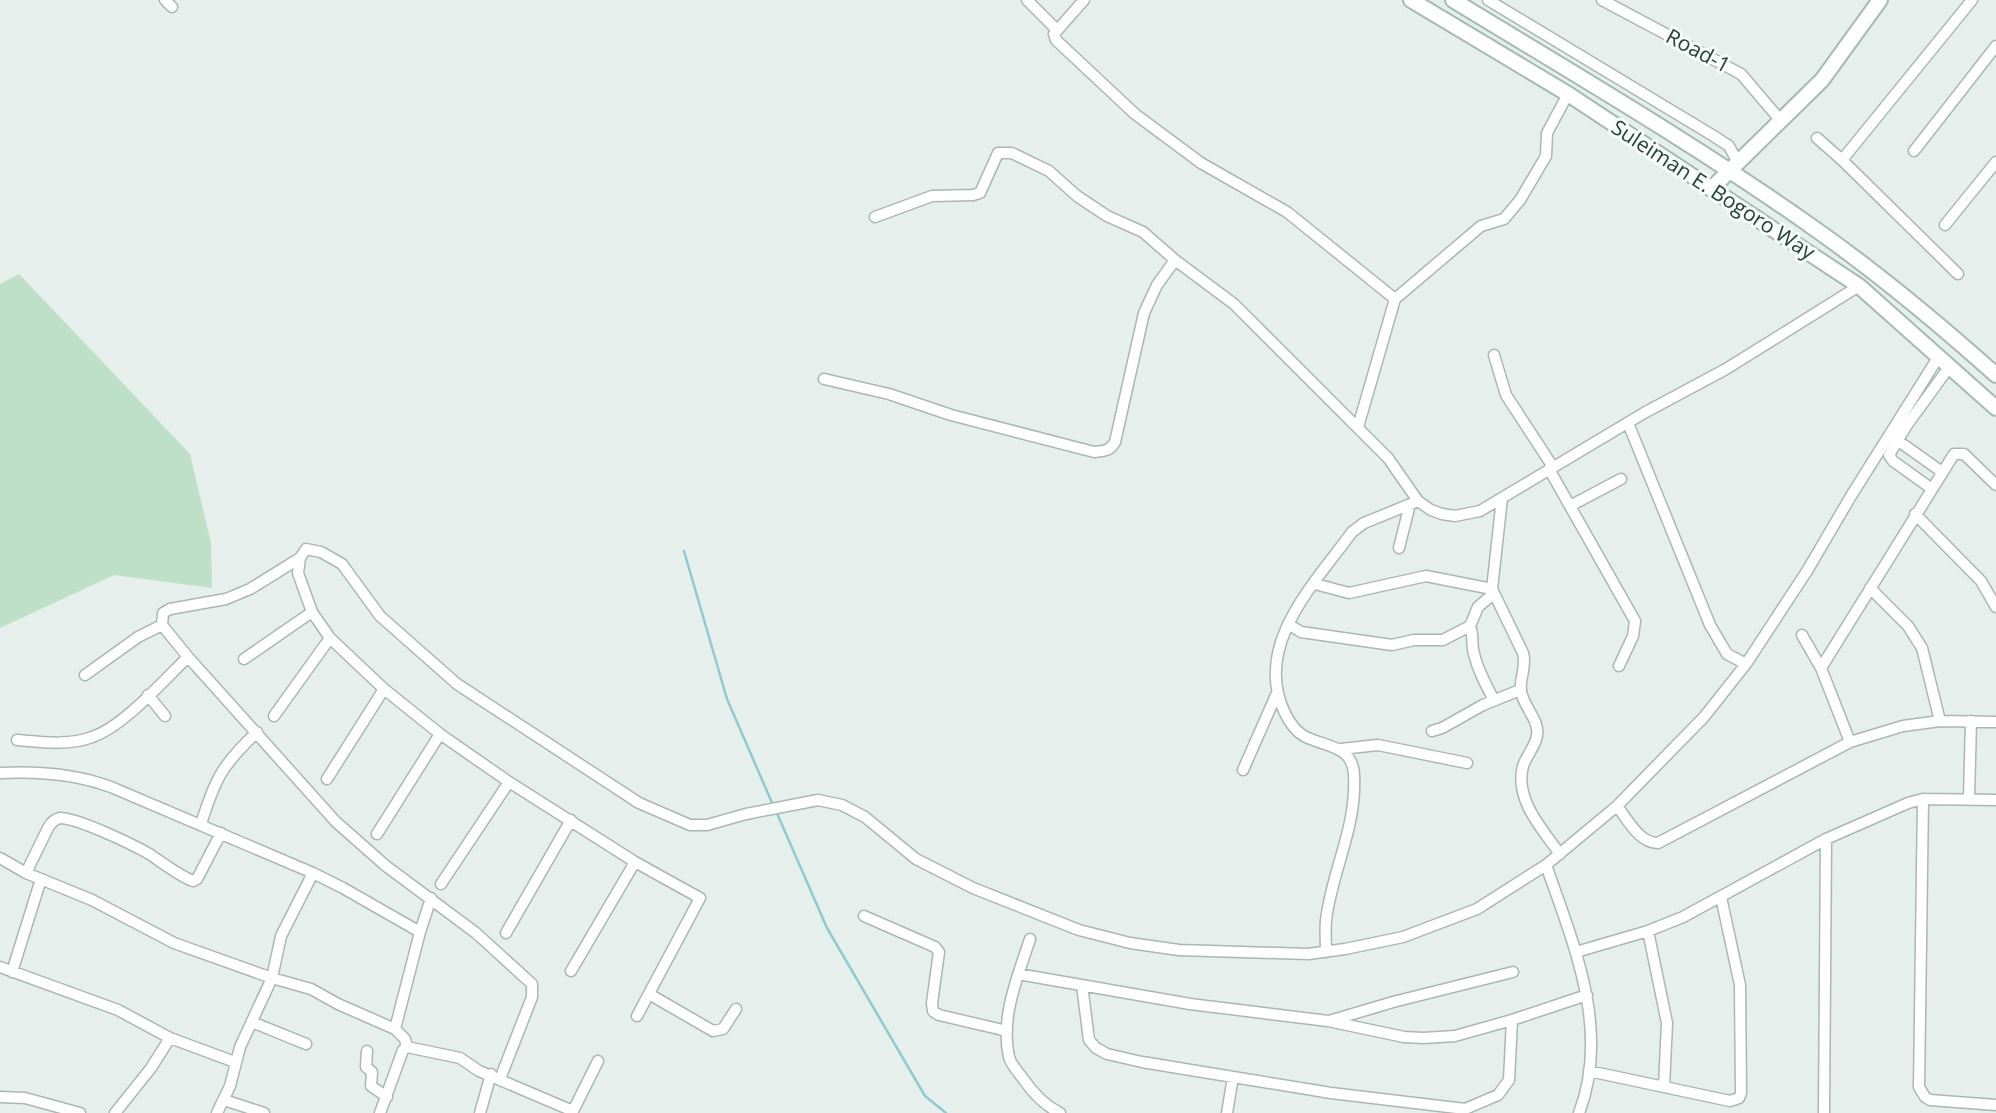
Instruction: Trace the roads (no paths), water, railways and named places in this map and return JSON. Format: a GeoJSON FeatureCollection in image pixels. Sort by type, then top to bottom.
{"type":"FeatureCollection","features":[{"type":"Feature","properties":{"kind":"street"},"geometry":{"type":"LineString","coordinates":[[1027,0],[1057,30]]}},
{"type":"Feature","properties":{"kind":"street"},"geometry":{"type":"LineString","coordinates":[[1084,0],[1054,34],[1055,40],[1135,114],[1201,163],[1287,212],[1395,299]]}},
{"type":"Feature","properties":{"kind":"street","name":"Suleiman E. Bogoro Way"},"geometry":{"type":"LineString","coordinates":[[1411,0],[1568,94],[1859,286],[1996,408]]}},
{"type":"Feature","properties":{"kind":"street","name":"Suleiman E. Bogoro Way"},"geometry":{"type":"LineString","coordinates":[[1453,0],[1734,167],[1878,275],[1996,375]]}},
{"type":"Feature","properties":{"kind":"street"},"geometry":{"type":"LineString","coordinates":[[1488,0],[1729,146],[1734,167]]}},
{"type":"Feature","properties":{"kind":"street","name":"Road-1"},"geometry":{"type":"LineString","coordinates":[[1602,0],[1741,74],[1781,121]]}},
{"type":"Feature","properties":{"kind":"street"},"geometry":{"type":"LineString","coordinates":[[1711,190],[1832,67],[1880,0]]}},
{"type":"Feature","properties":{"kind":"street"},"geometry":{"type":"LineString","coordinates":[[1842,160],[1972,0]]}},
{"type":"Feature","properties":{"kind":"street"},"geometry":{"type":"LineString","coordinates":[[1914,151],[1996,46]]}},
{"type":"Feature","properties":{"kind":"street"},"geometry":{"type":"LineString","coordinates":[[1358,427],[1395,299],[1481,226],[1504,219],[1520,200],[1546,156],[1546,133],[1568,94]]}},
{"type":"Feature","properties":{"kind":"street"},"geometry":{"type":"LineString","coordinates":[[1817,138],[1958,274]]}},
{"type":"Feature","properties":{"kind":"street"},"geometry":{"type":"LineString","coordinates":[[875,216],[932,195],[980,193],[998,153],[1012,153],[1049,171],[1077,197],[1107,216],[1143,232],[1175,260],[1234,303],[1393,463],[1414,502],[1455,516],[1480,511],[1628,423],[1726,369],[1859,286]]}},
{"type":"Feature","properties":{"kind":"street"},"geometry":{"type":"LineString","coordinates":[[1945,225],[1996,162]]}},
{"type":"Feature","properties":{"kind":"street"},"geometry":{"type":"LineString","coordinates":[[824,379],[889,394],[951,415],[1094,452],[1106,450],[1115,442],[1144,313],[1157,285],[1175,260]]}},
{"type":"Feature","properties":{"kind":"street"},"geometry":{"type":"LineString","coordinates":[[1494,355],[1506,396],[1551,468],[1635,621],[1633,636],[1619,666]]}},
{"type":"Feature","properties":{"kind":"street"},"geometry":{"type":"LineString","coordinates":[[1931,489],[1893,461],[1889,455],[1944,361]]}},
{"type":"Feature","properties":{"kind":"street"},"geometry":{"type":"LineString","coordinates":[[480,1113],[532,997],[532,984],[476,933],[386,866],[336,822],[188,657],[162,625],[163,613],[170,609],[226,599],[250,589],[300,558],[306,549],[321,552],[342,564],[380,616],[457,684],[639,803],[690,825],[707,825],[818,800],[842,805],[865,817],[916,859],[973,888],[1079,930],[1117,940],[1179,950],[1249,954],[1326,952],[1403,937],[1477,909],[1546,865],[1617,806],[1704,717],[1746,664],[1809,568],[1851,496],[1944,361]]}},
{"type":"Feature","properties":{"kind":"street"},"geometry":{"type":"LineString","coordinates":[[1628,423],[1710,625],[1727,654],[1746,664]]}},
{"type":"Feature","properties":{"kind":"street"},"geometry":{"type":"LineString","coordinates":[[1898,440],[1942,472]]}},
{"type":"Feature","properties":{"kind":"street"},"geometry":{"type":"LineString","coordinates":[[1821,668],[1954,454],[1964,454],[1996,485]]}},
{"type":"Feature","properties":{"kind":"street"},"geometry":{"type":"LineString","coordinates":[[1570,506],[1621,479]]}},
{"type":"Feature","properties":{"kind":"street"},"geometry":{"type":"LineString","coordinates":[[1502,498],[1493,592],[1523,653],[1525,660],[1521,690],[1537,726],[1537,736],[1523,765],[1522,780],[1527,805],[1560,854]]}},
{"type":"Feature","properties":{"kind":"street"},"geometry":{"type":"LineString","coordinates":[[1399,548],[1414,502]]}},
{"type":"Feature","properties":{"kind":"street"},"geometry":{"type":"LineString","coordinates":[[1326,952],[1326,919],[1348,841],[1354,775],[1349,756],[1340,749],[1305,737],[1289,721],[1277,693],[1277,659],[1281,638],[1352,532],[1364,523],[1414,502]]}},
{"type":"Feature","properties":{"kind":"street"},"geometry":{"type":"LineString","coordinates":[[1915,514],[1981,581],[1996,607]]}},
{"type":"Feature","properties":{"kind":"street"},"geometry":{"type":"LineString","coordinates":[[300,558],[298,573],[312,612],[330,638],[384,689],[440,734],[509,782],[635,862],[700,898],[637,1016]]}},
{"type":"Feature","properties":{"kind":"street"},"geometry":{"type":"LineString","coordinates":[[1315,584],[1349,593],[1426,576],[1493,592]]}},
{"type":"Feature","properties":{"kind":"street"},"geometry":{"type":"LineString","coordinates":[[1870,588],[1908,626],[1922,648],[1940,721]]}},
{"type":"Feature","properties":{"kind":"street"},"geometry":{"type":"LineString","coordinates":[[1288,624],[1301,632],[1392,645],[1414,639],[1443,640],[1470,626],[1478,607],[1493,592]]}},
{"type":"Feature","properties":{"kind":"street"},"geometry":{"type":"LineString","coordinates":[[244,659],[312,612]]}},
{"type":"Feature","properties":{"kind":"street"},"geometry":{"type":"LineString","coordinates":[[85,675],[138,637],[162,625]]}},
{"type":"Feature","properties":{"kind":"street"},"geometry":{"type":"LineString","coordinates":[[1470,626],[1474,636],[1472,649],[1476,664],[1494,700]]}},
{"type":"Feature","properties":{"kind":"street"},"geometry":{"type":"LineString","coordinates":[[1802,635],[1821,668],[1850,742]]}},
{"type":"Feature","properties":{"kind":"street"},"geometry":{"type":"LineString","coordinates":[[274,716],[330,638]]}},
{"type":"Feature","properties":{"kind":"street"},"geometry":{"type":"LineString","coordinates":[[17,740],[58,743],[91,738],[123,718],[188,657]]}},
{"type":"Feature","properties":{"kind":"street"},"geometry":{"type":"LineString","coordinates":[[327,779],[384,689]]}},
{"type":"Feature","properties":{"kind":"street"},"geometry":{"type":"LineString","coordinates":[[1432,731],[1494,700],[1521,690]]}},
{"type":"Feature","properties":{"kind":"street"},"geometry":{"type":"LineString","coordinates":[[1243,770],[1277,693]]}},
{"type":"Feature","properties":{"kind":"street"},"geometry":{"type":"LineString","coordinates":[[148,695],[165,716]]}},
{"type":"Feature","properties":{"kind":"street"},"geometry":{"type":"LineString","coordinates":[[1267,716],[1289,721]]}},
{"type":"Feature","properties":{"kind":"street"},"geometry":{"type":"LineString","coordinates":[[1617,806],[1642,838],[1658,843],[1850,742],[1903,726],[1940,721],[1996,722]]}},
{"type":"Feature","properties":{"kind":"street"},"geometry":{"type":"LineString","coordinates":[[1969,798],[1971,721]]}},
{"type":"Feature","properties":{"kind":"street"},"geometry":{"type":"LineString","coordinates":[[201,824],[217,779],[226,763],[257,732]]}},
{"type":"Feature","properties":{"kind":"street"},"geometry":{"type":"LineString","coordinates":[[377,834],[440,734]]}},
{"type":"Feature","properties":{"kind":"street"},"geometry":{"type":"LineString","coordinates":[[1340,749],[1378,745],[1467,763]]}},
{"type":"Feature","properties":{"kind":"street"},"geometry":{"type":"LineString","coordinates":[[0,773],[56,775],[92,780],[221,832],[313,873],[420,932]]}},
{"type":"Feature","properties":{"kind":"street"},"geometry":{"type":"LineString","coordinates":[[441,884],[509,782]]}},
{"type":"Feature","properties":{"kind":"street"},"geometry":{"type":"LineString","coordinates":[[1923,799],[1919,1087],[1930,1100],[1996,1105]]}},
{"type":"Feature","properties":{"kind":"street"},"geometry":{"type":"LineString","coordinates":[[1576,952],[1648,932],[1684,917],[1826,839],[1896,808],[1923,799],[1996,800]]}},
{"type":"Feature","properties":{"kind":"street"},"geometry":{"type":"LineString","coordinates":[[26,873],[52,821],[59,818],[74,821],[148,853],[193,881],[197,880],[221,832]]}},
{"type":"Feature","properties":{"kind":"street"},"geometry":{"type":"LineString","coordinates":[[506,933],[571,820]]}},
{"type":"Feature","properties":{"kind":"street"},"geometry":{"type":"LineString","coordinates":[[1824,1113],[1826,839]]}},
{"type":"Feature","properties":{"kind":"street"},"geometry":{"type":"LineString","coordinates":[[0,858],[26,873],[100,904],[174,943],[311,989],[395,1029],[405,1040],[407,1047]]}},
{"type":"Feature","properties":{"kind":"street"},"geometry":{"type":"LineString","coordinates":[[571,971],[635,862]]}},
{"type":"Feature","properties":{"kind":"street"},"geometry":{"type":"LineString","coordinates":[[1546,865],[1576,952],[1587,995],[1591,1034],[1589,1071],[1579,1113]]}},
{"type":"Feature","properties":{"kind":"street"},"geometry":{"type":"LineString","coordinates":[[217,1113],[224,1100],[235,1062],[272,978],[281,936],[313,873]]}},
{"type":"Feature","properties":{"kind":"street"},"geometry":{"type":"LineString","coordinates":[[12,972],[41,879]]}},
{"type":"Feature","properties":{"kind":"street"},"geometry":{"type":"LineString","coordinates":[[1589,1071],[1730,1101],[1739,1098],[1740,985],[1721,897]]}},
{"type":"Feature","properties":{"kind":"street"},"geometry":{"type":"LineString","coordinates":[[395,1029],[431,898]]}},
{"type":"Feature","properties":{"kind":"street"},"geometry":{"type":"LineString","coordinates":[[864,916],[935,947],[939,952],[933,1012],[1007,1031]]}},
{"type":"Feature","properties":{"kind":"street"},"geometry":{"type":"LineString","coordinates":[[1648,932],[1667,1023],[1664,1087]]}},
{"type":"Feature","properties":{"kind":"street"},"geometry":{"type":"LineString","coordinates":[[1030,939],[1009,1003],[1009,1060],[1029,1087],[1060,1113]]}},
{"type":"Feature","properties":{"kind":"street"},"geometry":{"type":"LineString","coordinates":[[0,967],[106,1005],[170,1038],[235,1062]]}},
{"type":"Feature","properties":{"kind":"street"},"geometry":{"type":"LineString","coordinates":[[1328,1021],[1513,972]]}},
{"type":"Feature","properties":{"kind":"street"},"geometry":{"type":"LineString","coordinates":[[1018,974],[1190,1004],[1328,1021],[1404,1037],[1455,1035],[1512,1020],[1587,995]]}},
{"type":"Feature","properties":{"kind":"street"},"geometry":{"type":"LineString","coordinates":[[1082,985],[1089,1040],[1107,1054],[1331,1093],[1465,1109],[1498,1095],[1505,1088],[1509,1080],[1512,1020]]}},
{"type":"Feature","properties":{"kind":"street"},"geometry":{"type":"LineString","coordinates":[[649,994],[713,1031],[723,1029],[736,1009]]}},
{"type":"Feature","properties":{"kind":"street"},"geometry":{"type":"LineString","coordinates":[[252,1022],[306,1044]]}},
{"type":"Feature","properties":{"kind":"street"},"geometry":{"type":"LineString","coordinates":[[115,1113],[151,1068],[170,1038]]}},
{"type":"Feature","properties":{"kind":"street"},"geometry":{"type":"LineString","coordinates":[[407,1047],[456,1057],[479,1071],[572,1112],[598,1061]]}},
{"type":"Feature","properties":{"kind":"street"},"geometry":{"type":"LineString","coordinates":[[380,1113],[403,1050],[407,1047]]}},
{"type":"Feature","properties":{"kind":"street"},"geometry":{"type":"LineString","coordinates":[[367,1051],[366,1067],[372,1072],[371,1086],[387,1097]]}},
{"type":"Feature","properties":{"kind":"street"},"geometry":{"type":"LineString","coordinates":[[1227,1113],[1233,1077]]}},
{"type":"Feature","properties":{"kind":"street"},"geometry":{"type":"LineString","coordinates":[[0,1097],[25,1098],[80,1113]]}},
{"type":"Feature","properties":{"kind":"street"},"geometry":{"type":"LineString","coordinates":[[224,1100],[264,1113]]}},
{"type":"Feature","properties":{"kind":"waterway"},"geometry":{"type":"LineString","coordinates":[[684,551],[727,699],[773,805]]}},
{"type":"Feature","properties":{"kind":"waterway"},"geometry":{"type":"LineString","coordinates":[[776,811],[827,928],[925,1096],[946,1113]]}}]}
